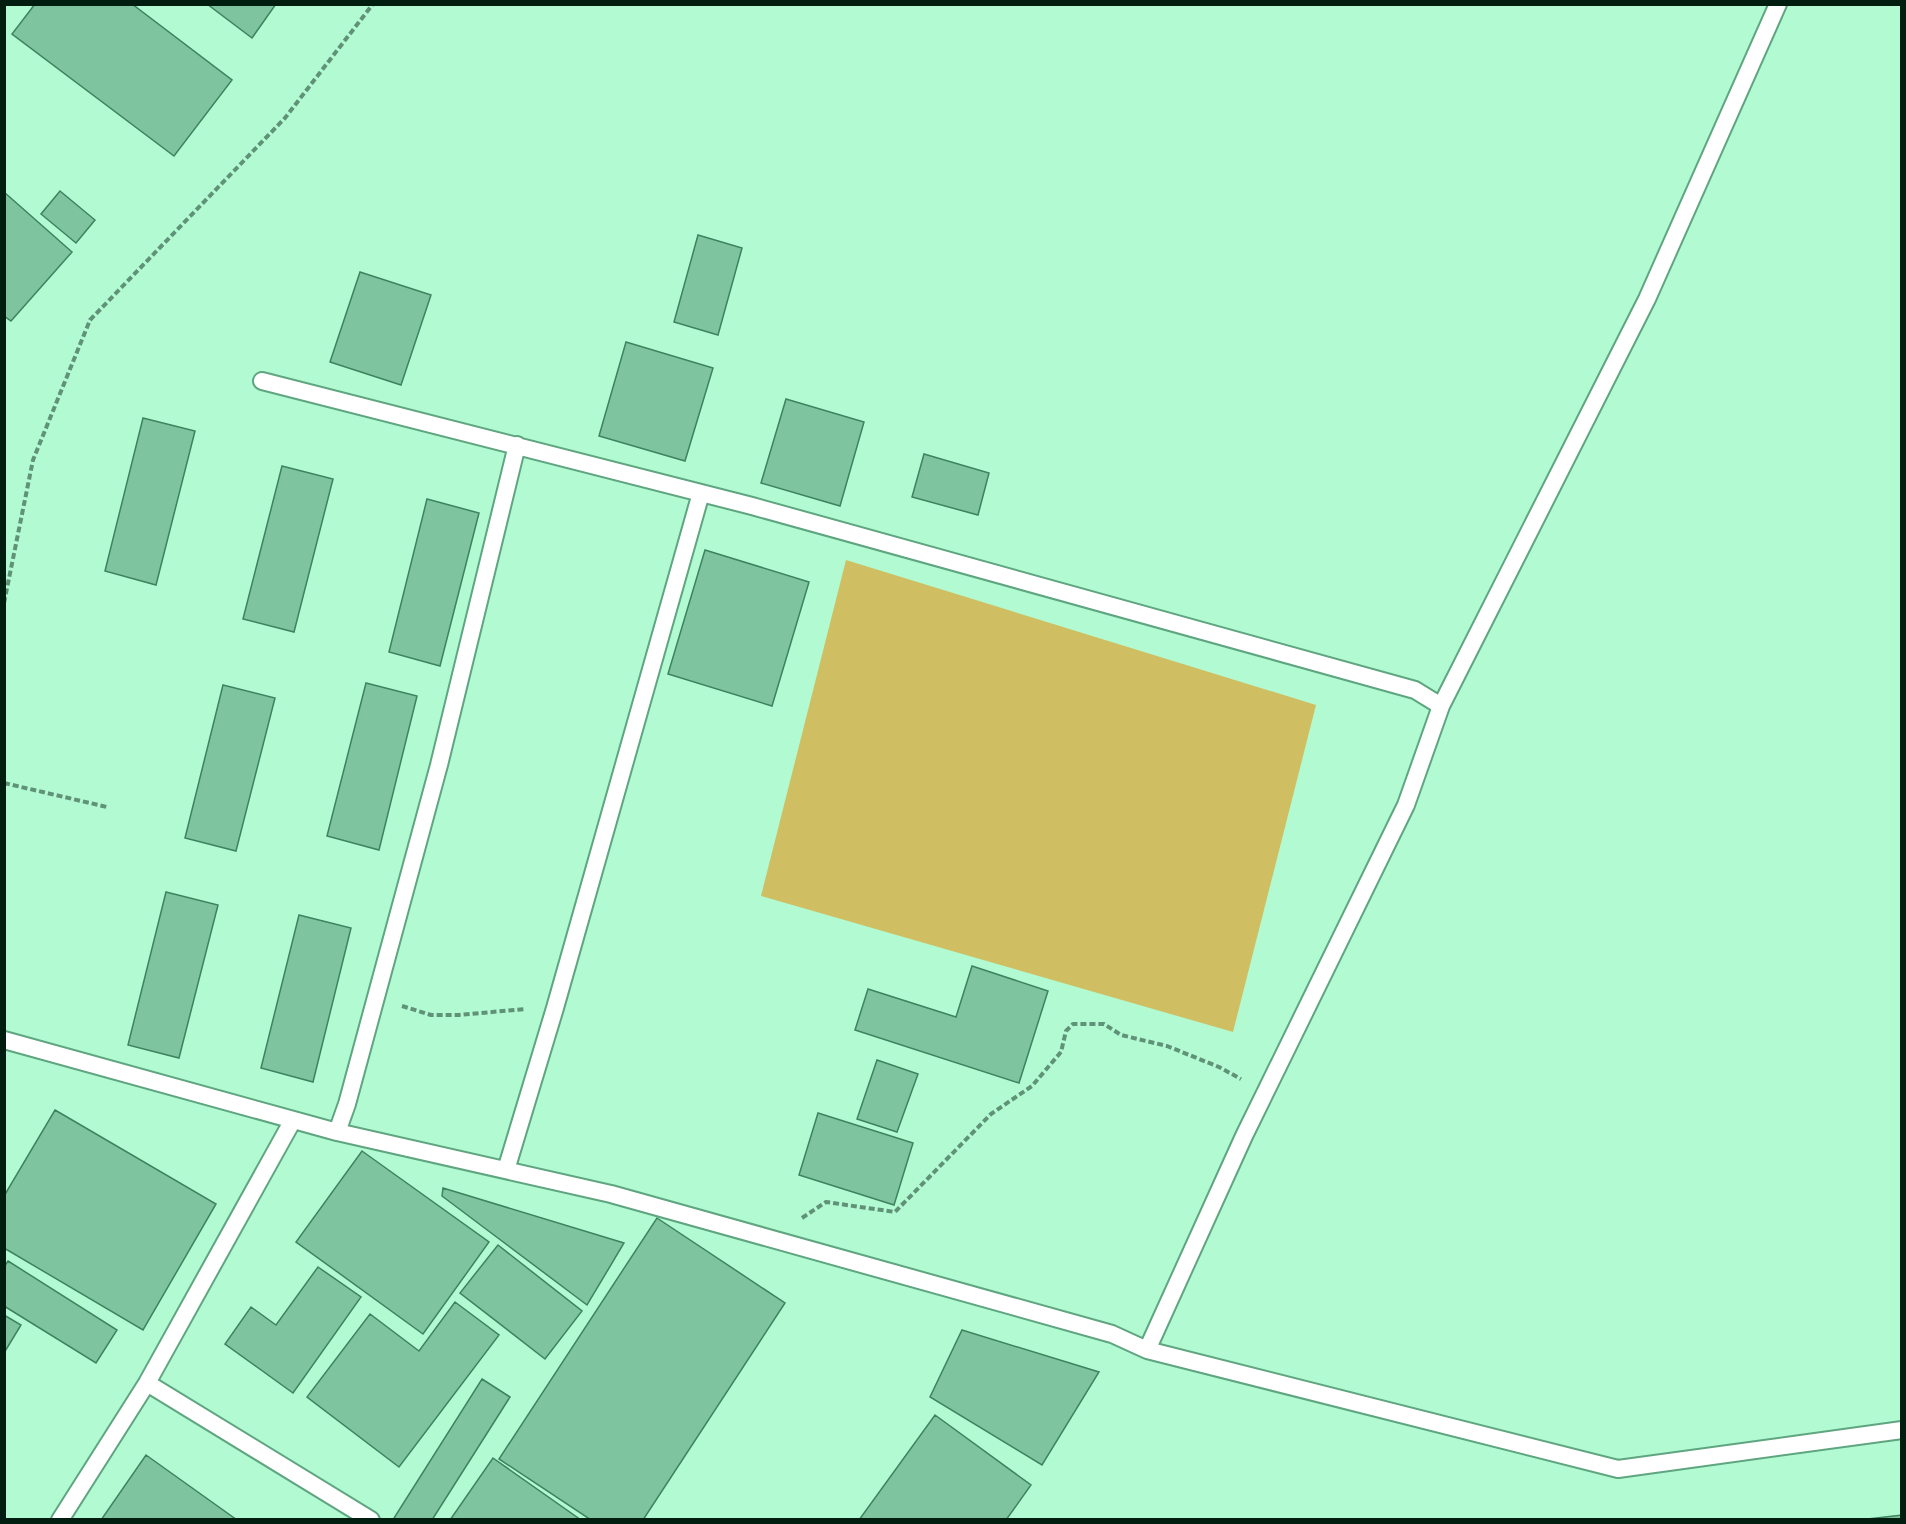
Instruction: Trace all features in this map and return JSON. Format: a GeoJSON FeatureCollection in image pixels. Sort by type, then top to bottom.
{"type":"FeatureCollection","features":[{"type":"Feature","properties":{"kind":"lane"},"geometry":{"type":"LineString","coordinates":[[1147,1350],[1266,1092],[1406,805],[1442,706],[1647,299],[1778,4]]}},
{"type":"Feature","properties":{"kind":"lane"},"geometry":{"type":"LineString","coordinates":[[262,381],[701,493],[1414,690],[1442,706]]}},
{"type":"Feature","properties":{"kind":"lane"},"geometry":{"type":"LineString","coordinates":[[337,1132],[347,1104],[439,765],[517,445]]}},
{"type":"Feature","properties":{"kind":"lane"},"geometry":{"type":"LineString","coordinates":[[506,1170],[555,1008],[701,493]]}},
{"type":"Feature","properties":{"kind":"lane"},"geometry":{"type":"LineString","coordinates":[[4,1040],[337,1132],[611,1194],[1112,1334],[1147,1350],[1617,1469],[1902,1430]]}},
{"type":"Feature","properties":{"kind":"lane"},"geometry":{"type":"LineString","coordinates":[[60,1520],[147,1383],[293,1120]]}},
{"type":"Feature","properties":{"kind":"lane"},"geometry":{"type":"LineString","coordinates":[[147,1383],[371,1520]]}},
{"type":"Feature","properties":{"kind":"path"},"geometry":{"type":"LineString","coordinates":[[4,603],[33,460],[90,320],[285,118],[373,4]]}},
{"type":"Feature","properties":{"kind":"path"},"geometry":{"type":"LineString","coordinates":[[4,783],[107,807]]}},
{"type":"Feature","properties":{"kind":"path"},"geometry":{"type":"LineString","coordinates":[[375,999],[431,1015],[555,1008]]}},
{"type":"Feature","properties":{"kind":"path"},"geometry":{"type":"LineString","coordinates":[[770,1239],[826,1202],[895,1212],[991,1114],[1032,1086],[1061,1052],[1066,1031],[1073,1024],[1104,1024],[1121,1035],[1167,1046],[1219,1067],[1266,1092]]}},
{"type":"Feature","properties":{"kind":"shaded area"},"geometry":{"type":"Polygon","coordinates":[[[846,560],[1316,705],[1233,1032],[761,896],[846,560]]]}},
{"type":"Feature","properties":{"kind":"building"},"geometry":{"type":"Polygon","coordinates":[[[35,4],[132,4],[232,80],[174,156],[12,34],[35,4]]]}},
{"type":"Feature","properties":{"kind":"building"},"geometry":{"type":"Polygon","coordinates":[[[207,4],[276,4],[252,38],[207,4]]]}},
{"type":"Feature","properties":{"kind":"building"},"geometry":{"type":"Polygon","coordinates":[[[60,191],[95,220],[76,243],[41,214],[60,191]]]}},
{"type":"Feature","properties":{"kind":"building"},"geometry":{"type":"Polygon","coordinates":[[[4,192],[72,252],[11,321],[4,316],[4,192]]]}},
{"type":"Feature","properties":{"kind":"building"},"geometry":{"type":"Polygon","coordinates":[[[698,235],[742,248],[718,335],[674,322],[698,235]]]}},
{"type":"Feature","properties":{"kind":"building"},"geometry":{"type":"Polygon","coordinates":[[[360,272],[431,295],[401,385],[330,362],[360,272]]]}},
{"type":"Feature","properties":{"kind":"building"},"geometry":{"type":"Polygon","coordinates":[[[626,342],[713,368],[685,461],[599,436],[626,342]]]}},
{"type":"Feature","properties":{"kind":"building"},"geometry":{"type":"Polygon","coordinates":[[[786,399],[864,422],[840,506],[761,483],[786,399]]]}},
{"type":"Feature","properties":{"kind":"building"},"geometry":{"type":"Polygon","coordinates":[[[143,418],[195,431],[156,585],[105,571],[143,418]]]}},
{"type":"Feature","properties":{"kind":"building"},"geometry":{"type":"Polygon","coordinates":[[[924,454],[989,473],[978,515],[912,497],[924,454]]]}},
{"type":"Feature","properties":{"kind":"building"},"geometry":{"type":"Polygon","coordinates":[[[282,466],[333,479],[294,632],[243,619],[282,466]]]}},
{"type":"Feature","properties":{"kind":"building"},"geometry":{"type":"Polygon","coordinates":[[[427,499],[479,513],[440,666],[389,652],[427,499]]]}},
{"type":"Feature","properties":{"kind":"building"},"geometry":{"type":"Polygon","coordinates":[[[705,550],[809,582],[772,706],[668,674],[705,550]]]}},
{"type":"Feature","properties":{"kind":"building"},"geometry":{"type":"Polygon","coordinates":[[[366,683],[417,696],[379,850],[327,836],[366,683]]]}},
{"type":"Feature","properties":{"kind":"building"},"geometry":{"type":"Polygon","coordinates":[[[223,685],[275,698],[236,851],[185,838],[223,685]]]}},
{"type":"Feature","properties":{"kind":"building"},"geometry":{"type":"Polygon","coordinates":[[[166,892],[218,905],[179,1058],[128,1045],[166,892]]]}},
{"type":"Feature","properties":{"kind":"building"},"geometry":{"type":"Polygon","coordinates":[[[299,915],[351,928],[313,1082],[261,1068],[299,915]]]}},
{"type":"Feature","properties":{"kind":"building"},"geometry":{"type":"Polygon","coordinates":[[[972,966],[1048,991],[1019,1083],[855,1030],[868,989],[956,1017],[972,966]]]}},
{"type":"Feature","properties":{"kind":"building"},"geometry":{"type":"Polygon","coordinates":[[[877,1060],[918,1074],[897,1132],[857,1119],[877,1060]]]}},
{"type":"Feature","properties":{"kind":"building"},"geometry":{"type":"Polygon","coordinates":[[[55,1110],[216,1204],[143,1330],[4,1248],[4,1196],[55,1110]]]}},
{"type":"Feature","properties":{"kind":"building"},"geometry":{"type":"Polygon","coordinates":[[[818,1113],[913,1143],[894,1205],[799,1175],[818,1113]]]}},
{"type":"Feature","properties":{"kind":"building"},"geometry":{"type":"Polygon","coordinates":[[[362,1151],[489,1242],[423,1334],[296,1242],[362,1151]]]}},
{"type":"Feature","properties":{"kind":"building"},"geometry":{"type":"Polygon","coordinates":[[[443,1188],[624,1243],[587,1305],[442,1196],[443,1188]]]}},
{"type":"Feature","properties":{"kind":"building"},"geometry":{"type":"Polygon","coordinates":[[[657,1218],[785,1303],[643,1520],[591,1520],[499,1459],[657,1218]]]}},
{"type":"Feature","properties":{"kind":"building"},"geometry":{"type":"Polygon","coordinates":[[[498,1245],[582,1311],[545,1359],[460,1293],[498,1245]]]}},
{"type":"Feature","properties":{"kind":"building"},"geometry":{"type":"Polygon","coordinates":[[[8,1261],[117,1330],[96,1363],[4,1306],[4,1267],[8,1261]]]}},
{"type":"Feature","properties":{"kind":"building"},"geometry":{"type":"Polygon","coordinates":[[[318,1267],[361,1297],[293,1393],[225,1344],[251,1307],[276,1325],[318,1267]]]}},
{"type":"Feature","properties":{"kind":"building"},"geometry":{"type":"Polygon","coordinates":[[[455,1302],[499,1335],[399,1467],[307,1397],[370,1314],[419,1351],[455,1302]]]}},
{"type":"Feature","properties":{"kind":"building"},"geometry":{"type":"Polygon","coordinates":[[[4,1315],[21,1325],[4,1353],[4,1315]]]}},
{"type":"Feature","properties":{"kind":"building"},"geometry":{"type":"Polygon","coordinates":[[[962,1330],[1099,1372],[1042,1465],[930,1397],[962,1330]]]}},
{"type":"Feature","properties":{"kind":"building"},"geometry":{"type":"Polygon","coordinates":[[[482,1379],[510,1397],[432,1520],[397,1520],[394,1518],[482,1379]]]}},
{"type":"Feature","properties":{"kind":"building"},"geometry":{"type":"Polygon","coordinates":[[[935,1415],[1031,1485],[1006,1520],[859,1520],[935,1415]]]}},
{"type":"Feature","properties":{"kind":"building"},"geometry":{"type":"Polygon","coordinates":[[[146,1455],[237,1520],[101,1520],[146,1455]]]}},
{"type":"Feature","properties":{"kind":"building"},"geometry":{"type":"Polygon","coordinates":[[[493,1458],[581,1520],[450,1520],[493,1458]]]}},
{"type":"Feature","properties":{"kind":"building"},"geometry":{"type":"Polygon","coordinates":[[[1902,1515],[1902,1520],[1868,1520],[1868,1519],[1902,1515]]]}}]}
